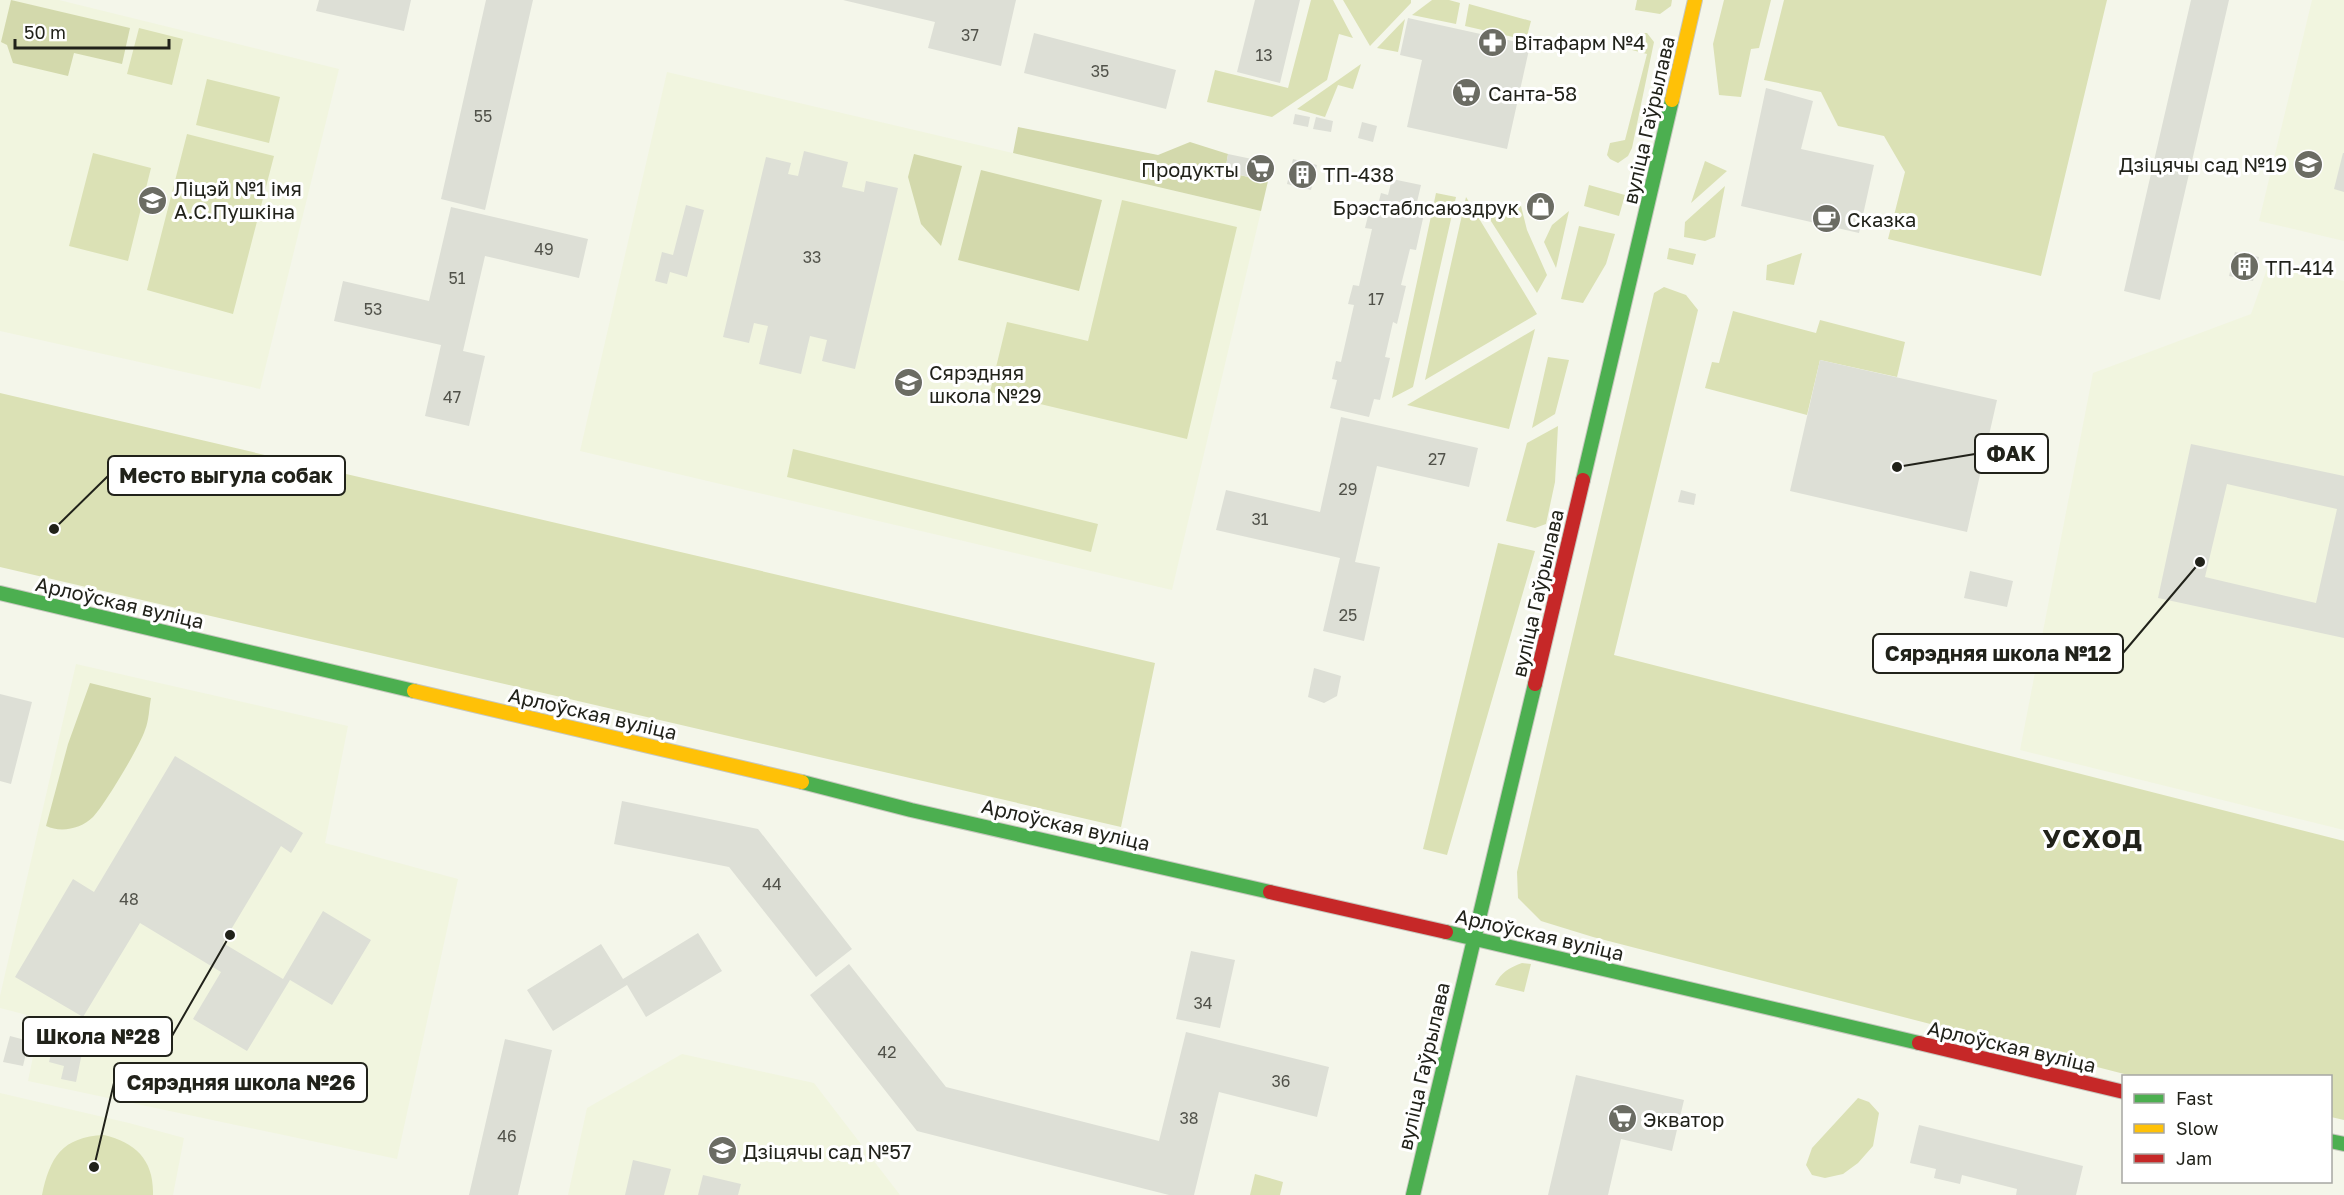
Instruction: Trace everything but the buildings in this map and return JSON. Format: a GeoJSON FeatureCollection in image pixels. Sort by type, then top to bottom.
{"type":"FeatureCollection","features":[{"type":"Feature","properties":{"kind":"street","name":"вуліца Гаўрылава"},"geometry":{"type":"LineString","coordinates":[[1413,1195],[1639,248],[1695,0]]}},
{"type":"Feature","properties":{"kind":"street","name":"Арлоўская вуліца"},"geometry":{"type":"LineString","coordinates":[[0,593],[862,796],[911,810],[1474,938],[2122,1092]]}},
{"type":"Feature","properties":{"kind":"shaded area","name":"Ліцэй №1 імя А.С.Пушкіна"},"geometry":{"type":"Polygon","coordinates":[[[0,0],[59,0],[339,69],[260,389],[0,331],[0,0]]]}},
{"type":"Feature","properties":{"kind":"shaded area","name":"Дзіцячы сад №19"},"geometry":{"type":"Polygon","coordinates":[[[2312,0],[2344,0],[2344,241],[2259,221],[2312,0]]]}},
{"type":"Feature","properties":{"kind":"shaded area","name":"Сярэдняя школа №29"},"geometry":{"type":"Polygon","coordinates":[[[667,72],[1261,211],[1172,590],[580,451],[667,72]]]}},
{"type":"Feature","properties":{"kind":"shaded area"},"geometry":{"type":"Polygon","coordinates":[[[2269,263],[2344,281],[2344,830],[2020,750],[2093,373],[2251,314],[2269,263]]]}},
{"type":"Feature","properties":{"kind":"shaded area"},"geometry":{"type":"Polygon","coordinates":[[[76,664],[348,726],[325,843],[458,879],[397,1159],[28,1081],[36,1042],[27,1015],[0,1008],[0,996],[76,664]]]}},
{"type":"Feature","properties":{"kind":"shaded area","name":"Дзіцячы сад №57"},"geometry":{"type":"Polygon","coordinates":[[[682,1054],[814,1083],[900,1195],[568,1195],[587,1108],[682,1054]]]}},
{"type":"Feature","properties":{"kind":"shaded area"},"geometry":{"type":"Polygon","coordinates":[[[0,1093],[184,1138],[173,1195],[0,1195],[0,1093]]]}},
{"type":"Feature","properties":{"kind":"green space"},"geometry":{"type":"Polygon","coordinates":[[[11,0],[130,28],[122,64],[74,53],[68,76],[13,63],[7,45],[1,42],[11,0]]]}},
{"type":"Feature","properties":{"kind":"green space"},"geometry":{"type":"Polygon","coordinates":[[[1311,0],[1333,0],[1353,38],[1339,34],[1327,80],[1272,117],[1207,102],[1215,70],[1288,88],[1311,0]]]}},
{"type":"Feature","properties":{"kind":"green space"},"geometry":{"type":"Polygon","coordinates":[[[1343,0],[1411,0],[1411,3],[1370,46],[1343,0]]]}},
{"type":"Feature","properties":{"kind":"green space"},"geometry":{"type":"Polygon","coordinates":[[[1432,0],[1449,0],[1460,3],[1456,24],[1412,15],[1432,0]]]}},
{"type":"Feature","properties":{"kind":"green space"},"geometry":{"type":"Polygon","coordinates":[[[1637,0],[1672,0],[1671,6],[1660,14],[1635,10],[1637,0]]]}},
{"type":"Feature","properties":{"kind":"green space"},"geometry":{"type":"Polygon","coordinates":[[[1724,0],[1771,0],[1759,48],[1751,49],[1741,97],[1719,95],[1713,44],[1724,0]]]}},
{"type":"Feature","properties":{"kind":"green space"},"geometry":{"type":"Polygon","coordinates":[[[1784,0],[2107,0],[2041,276],[1888,239],[1905,172],[1884,136],[1838,126],[1821,92],[1764,80],[1784,0]]]}},
{"type":"Feature","properties":{"kind":"green space"},"geometry":{"type":"Polygon","coordinates":[[[1469,4],[1531,21],[1526,40],[1465,26],[1469,4]]]}},
{"type":"Feature","properties":{"kind":"green space"},"geometry":{"type":"Polygon","coordinates":[[[1405,19],[1398,52],[1377,48],[1405,19]]]}},
{"type":"Feature","properties":{"kind":"green space"},"geometry":{"type":"Polygon","coordinates":[[[139,28],[183,39],[172,85],[127,74],[139,28]]]}},
{"type":"Feature","properties":{"kind":"green space"},"geometry":{"type":"Polygon","coordinates":[[[1639,33],[1647,33],[1654,42],[1632,148],[1628,156],[1618,163],[1607,155],[1610,143],[1625,140],[1647,54],[1632,50],[1632,42],[1639,33]]]}},
{"type":"Feature","properties":{"kind":"green space"},"geometry":{"type":"Polygon","coordinates":[[[1361,64],[1353,89],[1338,85],[1325,117],[1297,109],[1361,64]]]}},
{"type":"Feature","properties":{"kind":"green space"},"geometry":{"type":"Polygon","coordinates":[[[207,79],[280,97],[269,143],[196,125],[207,79]]]}},
{"type":"Feature","properties":{"kind":"green space"},"geometry":{"type":"Polygon","coordinates":[[[1018,127],[1158,155],[1190,142],[1228,154],[1225,172],[1268,181],[1261,211],[1013,153],[1018,127]]]}},
{"type":"Feature","properties":{"kind":"green space"},"geometry":{"type":"Polygon","coordinates":[[[187,134],[274,156],[233,314],[147,290],[187,134]]]}},
{"type":"Feature","properties":{"kind":"green space"},"geometry":{"type":"Polygon","coordinates":[[[93,153],[151,168],[128,261],[69,246],[93,153]]]}},
{"type":"Feature","properties":{"kind":"green space"},"geometry":{"type":"Polygon","coordinates":[[[914,154],[962,166],[941,246],[921,224],[908,177],[914,154]]]}},
{"type":"Feature","properties":{"kind":"green space"},"geometry":{"type":"Polygon","coordinates":[[[1705,161],[1727,171],[1691,203],[1705,161]]]}},
{"type":"Feature","properties":{"kind":"green space"},"geometry":{"type":"Polygon","coordinates":[[[981,170],[1102,200],[1079,291],[958,260],[981,170]]]}},
{"type":"Feature","properties":{"kind":"green space"},"geometry":{"type":"Polygon","coordinates":[[[1589,185],[1625,195],[1619,216],[1584,206],[1589,185]]]}},
{"type":"Feature","properties":{"kind":"green space"},"geometry":{"type":"Polygon","coordinates":[[[1725,186],[1715,237],[1705,241],[1684,237],[1685,222],[1725,186]]]}},
{"type":"Feature","properties":{"kind":"green space"},"geometry":{"type":"Polygon","coordinates":[[[1436,193],[1456,197],[1413,387],[1392,398],[1436,193]]]}},
{"type":"Feature","properties":{"kind":"green space"},"geometry":{"type":"Polygon","coordinates":[[[1466,197],[1537,314],[1425,380],[1466,197]]]}},
{"type":"Feature","properties":{"kind":"green space"},"geometry":{"type":"Polygon","coordinates":[[[1122,200],[1237,227],[1187,439],[990,392],[1007,322],[1088,341],[1122,200]]]}},
{"type":"Feature","properties":{"kind":"green space"},"geometry":{"type":"Polygon","coordinates":[[[1480,204],[1521,206],[1527,230],[1547,275],[1537,293],[1480,204]]]}},
{"type":"Feature","properties":{"kind":"green space"},"geometry":{"type":"Polygon","coordinates":[[[1569,211],[1556,268],[1544,242],[1552,225],[1569,211]]]}},
{"type":"Feature","properties":{"kind":"green space"},"geometry":{"type":"Polygon","coordinates":[[[1579,226],[1615,234],[1606,264],[1583,303],[1561,299],[1579,226]]]}},
{"type":"Feature","properties":{"kind":"green space"},"geometry":{"type":"Polygon","coordinates":[[[1669,248],[1696,254],[1693,265],[1667,259],[1669,248]]]}},
{"type":"Feature","properties":{"kind":"green space"},"geometry":{"type":"Polygon","coordinates":[[[1802,253],[1794,285],[1766,280],[1767,265],[1802,253]]]}},
{"type":"Feature","properties":{"kind":"green space"},"geometry":{"type":"Polygon","coordinates":[[[1664,287],[1686,295],[1698,310],[1614,655],[2344,841],[2344,1120],[2332,1117],[2332,1075],[2128,1075],[1593,937],[1541,921],[1518,898],[1517,872],[1654,293],[1664,287]]]}},
{"type":"Feature","properties":{"kind":"green space"},"geometry":{"type":"Polygon","coordinates":[[[1733,311],[1816,333],[1820,320],[1905,342],[1897,377],[1820,360],[1807,415],[1705,388],[1712,362],[1719,363],[1733,311]]]}},
{"type":"Feature","properties":{"kind":"green space"},"geometry":{"type":"Polygon","coordinates":[[[1535,329],[1509,429],[1407,405],[1535,329]]]}},
{"type":"Feature","properties":{"kind":"green space"},"geometry":{"type":"Polygon","coordinates":[[[1548,357],[1569,360],[1555,414],[1532,428],[1548,357]]]}},
{"type":"Feature","properties":{"kind":"green space"},"geometry":{"type":"Polygon","coordinates":[[[0,393],[1155,663],[1121,827],[0,567],[0,393]]]}},
{"type":"Feature","properties":{"kind":"green space"},"geometry":{"type":"Polygon","coordinates":[[[1558,426],[1555,482],[1546,524],[1535,528],[1506,521],[1527,443],[1558,426]]]}},
{"type":"Feature","properties":{"kind":"green space"},"geometry":{"type":"Polygon","coordinates":[[[793,449],[1098,524],[1091,552],[787,477],[793,449]]]}},
{"type":"Feature","properties":{"kind":"green space"},"geometry":{"type":"Polygon","coordinates":[[[1498,543],[1535,551],[1447,855],[1423,849],[1498,543]]]}},
{"type":"Feature","properties":{"kind":"green space"},"geometry":{"type":"Polygon","coordinates":[[[90,683],[151,698],[147,723],[129,762],[93,817],[71,829],[52,828],[46,826],[68,744],[90,683]]]}},
{"type":"Feature","properties":{"kind":"green space"},"geometry":{"type":"Polygon","coordinates":[[[1522,963],[1531,964],[1524,992],[1495,985],[1506,971],[1522,963]]]}},
{"type":"Feature","properties":{"kind":"green space"},"geometry":{"type":"Polygon","coordinates":[[[1858,1098],[1869,1102],[1879,1113],[1873,1146],[1858,1163],[1843,1174],[1825,1178],[1812,1175],[1806,1165],[1812,1148],[1858,1098]]]}},
{"type":"Feature","properties":{"kind":"green space"},"geometry":{"type":"Polygon","coordinates":[[[104,1135],[125,1143],[141,1155],[150,1172],[153,1195],[42,1195],[49,1170],[60,1152],[78,1140],[104,1135]]]}},
{"type":"Feature","properties":{"kind":"green space"},"geometry":{"type":"Polygon","coordinates":[[[1255,1174],[1283,1182],[1280,1195],[1250,1195],[1255,1174]]]}},
{"type":"Feature","properties":{"kind":"traffic: fast"},"geometry":{"type":"LineString","coordinates":[[1583,480],[1672,100]]}},
{"type":"Feature","properties":{"kind":"traffic: fast"},"geometry":{"type":"LineString","coordinates":[[0,593],[414,691]]}},
{"type":"Feature","properties":{"kind":"traffic: fast"},"geometry":{"type":"LineString","coordinates":[[1413,1195],[1535,684]]}},
{"type":"Feature","properties":{"kind":"traffic: fast"},"geometry":{"type":"LineString","coordinates":[[802,782],[911,810],[1270,892]]}},
{"type":"Feature","properties":{"kind":"traffic: fast"},"geometry":{"type":"LineString","coordinates":[[1446,932],[1919,1043]]}},
{"type":"Feature","properties":{"kind":"traffic: fast"},"geometry":{"type":"LineString","coordinates":[[2332,1141],[2344,1144]]}},
{"type":"Feature","properties":{"kind":"traffic: slow"},"geometry":{"type":"LineString","coordinates":[[1672,100],[1695,0]]}},
{"type":"Feature","properties":{"kind":"traffic: slow"},"geometry":{"type":"LineString","coordinates":[[414,691],[802,782]]}},
{"type":"Feature","properties":{"kind":"traffic: jam"},"geometry":{"type":"LineString","coordinates":[[1535,684],[1583,480]]}},
{"type":"Feature","properties":{"kind":"traffic: jam"},"geometry":{"type":"LineString","coordinates":[[1270,892],[1446,932]]}},
{"type":"Feature","properties":{"kind":"traffic: jam"},"geometry":{"type":"LineString","coordinates":[[1919,1043],[2122,1092]]}},
{"type":"Feature","properties":{"kind":"place","name":"Вітафарм №4"},"geometry":{"type":"Point","coordinates":[1493,42]}},
{"type":"Feature","properties":{"kind":"place","name":"Санта-58"},"geometry":{"type":"Point","coordinates":[1467,93]}},
{"type":"Feature","properties":{"kind":"place","name":"Дзіцячы сад №19"},"geometry":{"type":"Point","coordinates":[2308,164]}},
{"type":"Feature","properties":{"kind":"place","name":"Продукты"},"geometry":{"type":"Point","coordinates":[1260,169]}},
{"type":"Feature","properties":{"kind":"place","name":"ТП-438"},"geometry":{"type":"Point","coordinates":[1302,174]}},
{"type":"Feature","properties":{"kind":"place","name":"Ліцэй №1 імя А.С.Пушкіна"},"geometry":{"type":"Point","coordinates":[153,200]}},
{"type":"Feature","properties":{"kind":"place","name":"Брэстаблсаюздрук"},"geometry":{"type":"Point","coordinates":[1540,207]}},
{"type":"Feature","properties":{"kind":"place","name":"Сказка"},"geometry":{"type":"Point","coordinates":[1826,219]}},
{"type":"Feature","properties":{"kind":"place","name":"ТП-414"},"geometry":{"type":"Point","coordinates":[2244,267]}},
{"type":"Feature","properties":{"kind":"place","name":"Сярэдняя школа №29"},"geometry":{"type":"Point","coordinates":[908,383]}},
{"type":"Feature","properties":{"kind":"place","name":"ФАК"},"geometry":{"type":"Point","coordinates":[1897,467]}},
{"type":"Feature","properties":{"kind":"place","name":"Место выгула собак"},"geometry":{"type":"Point","coordinates":[54,529]}},
{"type":"Feature","properties":{"kind":"place","name":"Сярэдняя школа №12"},"geometry":{"type":"Point","coordinates":[2200,562]}},
{"type":"Feature","properties":{"kind":"place","name":"Школа №28"},"geometry":{"type":"Point","coordinates":[230,935]}},
{"type":"Feature","properties":{"kind":"place","name":"Экватор"},"geometry":{"type":"Point","coordinates":[1622,1119]}},
{"type":"Feature","properties":{"kind":"place","name":"Дзіцячы сад №57"},"geometry":{"type":"Point","coordinates":[722,1151]}},
{"type":"Feature","properties":{"kind":"place","name":"Сярэдняя школа №26"},"geometry":{"type":"Point","coordinates":[94,1167]}},
{"type":"Feature","properties":{"kind":"district","name":"УСХОД"},"geometry":{"type":"Point","coordinates":[2093,838]}}]}
